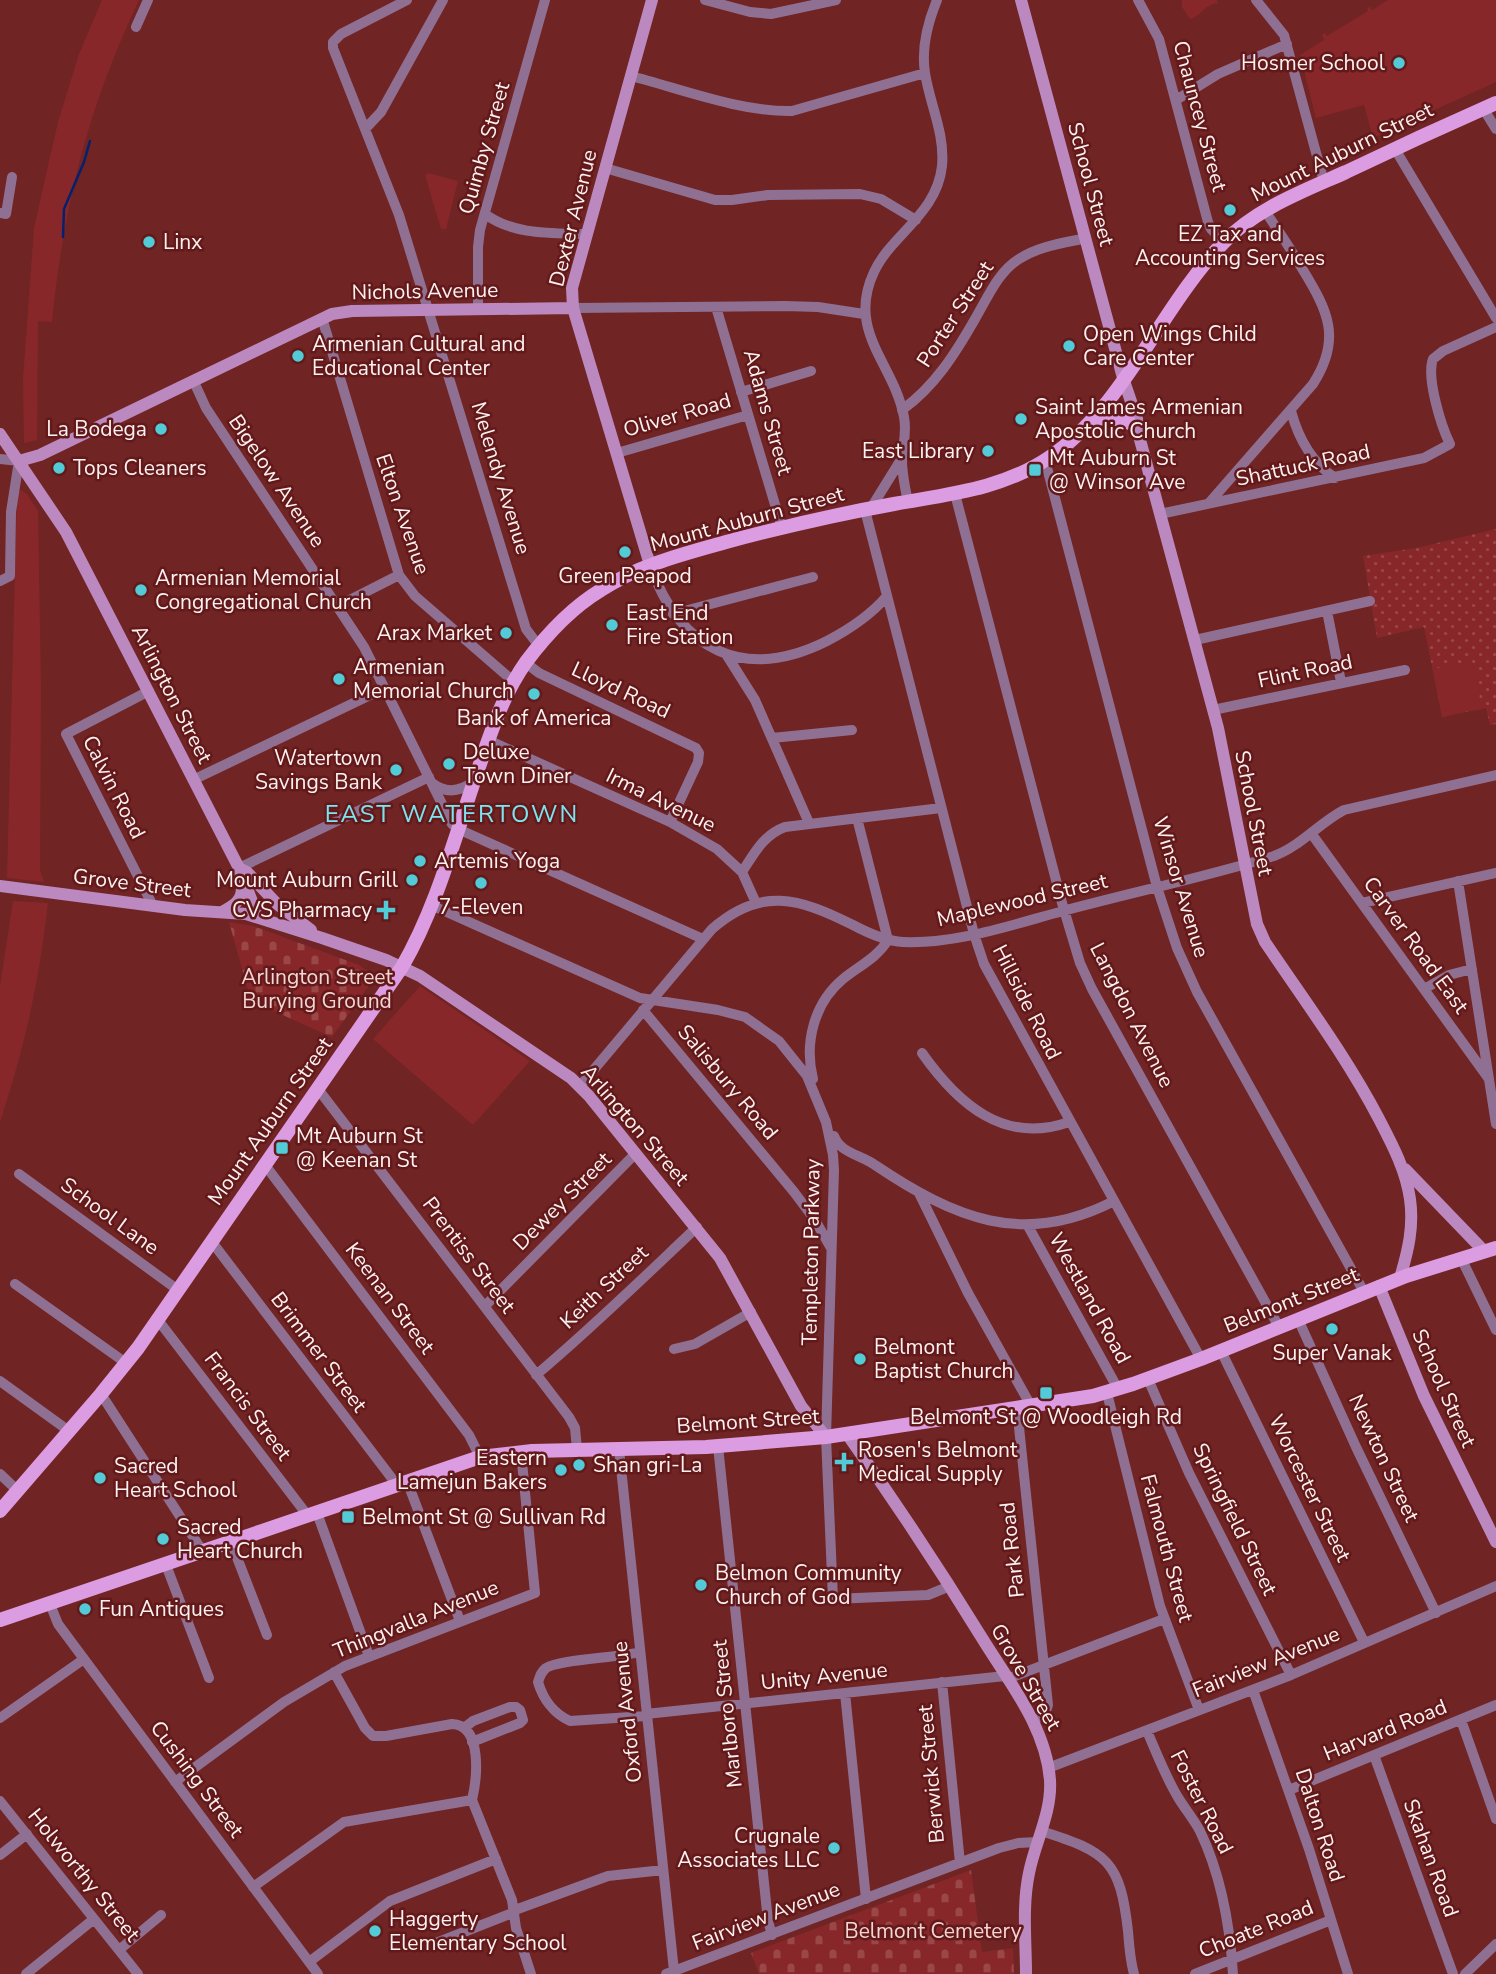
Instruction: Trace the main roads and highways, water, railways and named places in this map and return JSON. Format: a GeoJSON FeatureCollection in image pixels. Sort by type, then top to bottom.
{"type":"FeatureCollection","features":[{"type":"Feature","properties":{"kind":"main road","name":"Mount Auburn Street"},"geometry":{"type":"LineString","coordinates":[[0,1511],[102,1394],[158,1320],[402,967],[431,905],[488,740],[513,681],[567,615],[620,578],[650,565],[782,528],[955,494],[1004,481],[1045,460],[1093,419],[1196,274],[1241,226],[1324,182],[1490,105]]}},
{"type":"Feature","properties":{"kind":"main road"},"geometry":{"type":"LineString","coordinates":[[1093,419],[1113,418],[1130,423]]}},
{"type":"Feature","properties":{"kind":"main road","name":"Belmont Street"},"geometry":{"type":"LineString","coordinates":[[0,1620],[480,1457],[577,1449],[718,1446],[826,1437],[1113,1391],[1201,1359],[1400,1278],[1490,1250]]}},
{"type":"Feature","properties":{"kind":"waterway"},"geometry":{"type":"LineString","coordinates":[[63,237],[64,209],[90,141]]}},
{"type":"Feature","properties":{"kind":"place","name":"Hosmer School"},"geometry":{"type":"Point","coordinates":[1399,63]}},
{"type":"Feature","properties":{"kind":"place","name":"EZ Tax and Accounting Services"},"geometry":{"type":"Point","coordinates":[1230,210]}},
{"type":"Feature","properties":{"kind":"place","name":"Linx"},"geometry":{"type":"Point","coordinates":[149,242]}},
{"type":"Feature","properties":{"kind":"place","name":"Open Wings Child Care Center"},"geometry":{"type":"Point","coordinates":[1069,346]}},
{"type":"Feature","properties":{"kind":"place","name":"Armenian Cultural and Educational Center"},"geometry":{"type":"Point","coordinates":[298,356]}},
{"type":"Feature","properties":{"kind":"place","name":"Saint James Armenian Apostolic Church"},"geometry":{"type":"Point","coordinates":[1021,419]}},
{"type":"Feature","properties":{"kind":"place","name":"La Bodega"},"geometry":{"type":"Point","coordinates":[161,429]}},
{"type":"Feature","properties":{"kind":"place","name":"East Library"},"geometry":{"type":"Point","coordinates":[988,451]}},
{"type":"Feature","properties":{"kind":"place","name":"Tops Cleaners"},"geometry":{"type":"Point","coordinates":[59,468]}},
{"type":"Feature","properties":{"kind":"place","name":"Mt Auburn St @ Winsor Ave"},"geometry":{"type":"Point","coordinates":[1035,470]}},
{"type":"Feature","properties":{"kind":"place","name":"Green Peapod"},"geometry":{"type":"Point","coordinates":[625,552]}},
{"type":"Feature","properties":{"kind":"place","name":"Armenian Memorial Congregational Church"},"geometry":{"type":"Point","coordinates":[141,590]}},
{"type":"Feature","properties":{"kind":"place","name":"East End Fire Station"},"geometry":{"type":"Point","coordinates":[612,625]}},
{"type":"Feature","properties":{"kind":"place","name":"Arax Market"},"geometry":{"type":"Point","coordinates":[506,633]}},
{"type":"Feature","properties":{"kind":"place","name":"Armenian Memorial Church"},"geometry":{"type":"Point","coordinates":[339,679]}},
{"type":"Feature","properties":{"kind":"place","name":"Bank of America"},"geometry":{"type":"Point","coordinates":[534,694]}},
{"type":"Feature","properties":{"kind":"place","name":"Deluxe Town Diner"},"geometry":{"type":"Point","coordinates":[449,764]}},
{"type":"Feature","properties":{"kind":"place","name":"Watertown Savings Bank"},"geometry":{"type":"Point","coordinates":[396,770]}},
{"type":"Feature","properties":{"kind":"place","name":"Artemis Yoga"},"geometry":{"type":"Point","coordinates":[420,861]}},
{"type":"Feature","properties":{"kind":"place","name":"Mount Auburn Grill"},"geometry":{"type":"Point","coordinates":[412,880]}},
{"type":"Feature","properties":{"kind":"place","name":"7-Eleven"},"geometry":{"type":"Point","coordinates":[481,883]}},
{"type":"Feature","properties":{"kind":"place","name":"CVS Pharmacy"},"geometry":{"type":"Point","coordinates":[386,910]}},
{"type":"Feature","properties":{"kind":"place","name":"Mt Auburn St @ Keenan St"},"geometry":{"type":"Point","coordinates":[282,1148]}},
{"type":"Feature","properties":{"kind":"place","name":"Super Vanak"},"geometry":{"type":"Point","coordinates":[1332,1329]}},
{"type":"Feature","properties":{"kind":"place","name":"Belmont Baptist Church"},"geometry":{"type":"Point","coordinates":[860,1359]}},
{"type":"Feature","properties":{"kind":"place","name":"Belmont St @ Woodleigh Rd"},"geometry":{"type":"Point","coordinates":[1046,1393]}},
{"type":"Feature","properties":{"kind":"place","name":"Rosen's Belmont Medical Supply"},"geometry":{"type":"Point","coordinates":[844,1462]}},
{"type":"Feature","properties":{"kind":"place","name":"Shan gri-La"},"geometry":{"type":"Point","coordinates":[579,1465]}},
{"type":"Feature","properties":{"kind":"place","name":"Eastern Lamejun Bakers"},"geometry":{"type":"Point","coordinates":[561,1470]}},
{"type":"Feature","properties":{"kind":"place","name":"Sacred Heart School"},"geometry":{"type":"Point","coordinates":[100,1478]}},
{"type":"Feature","properties":{"kind":"place","name":"Belmont St @ Sullivan Rd"},"geometry":{"type":"Point","coordinates":[348,1517]}},
{"type":"Feature","properties":{"kind":"place","name":"Sacred Heart Church"},"geometry":{"type":"Point","coordinates":[163,1539]}},
{"type":"Feature","properties":{"kind":"place","name":"Belmon Community Church of God"},"geometry":{"type":"Point","coordinates":[701,1585]}},
{"type":"Feature","properties":{"kind":"place","name":"Fun Antiques"},"geometry":{"type":"Point","coordinates":[85,1609]}},
{"type":"Feature","properties":{"kind":"place","name":"Crugnale Associates LLC"},"geometry":{"type":"Point","coordinates":[834,1848]}},
{"type":"Feature","properties":{"kind":"place","name":"Haggerty Elementary School"},"geometry":{"type":"Point","coordinates":[375,1931]}},
{"type":"Feature","properties":{"kind":"district","name":"EAST WATERTOWN"},"geometry":{"type":"Point","coordinates":[452,814]}},
{"type":"Feature","properties":{"kind":"park label","name":"Arlington Street Burying Ground"},"geometry":{"type":"Point","coordinates":[317,989]}},
{"type":"Feature","properties":{"kind":"park label","name":"Belmont Cemetery"},"geometry":{"type":"Point","coordinates":[933,1931]}}]}
